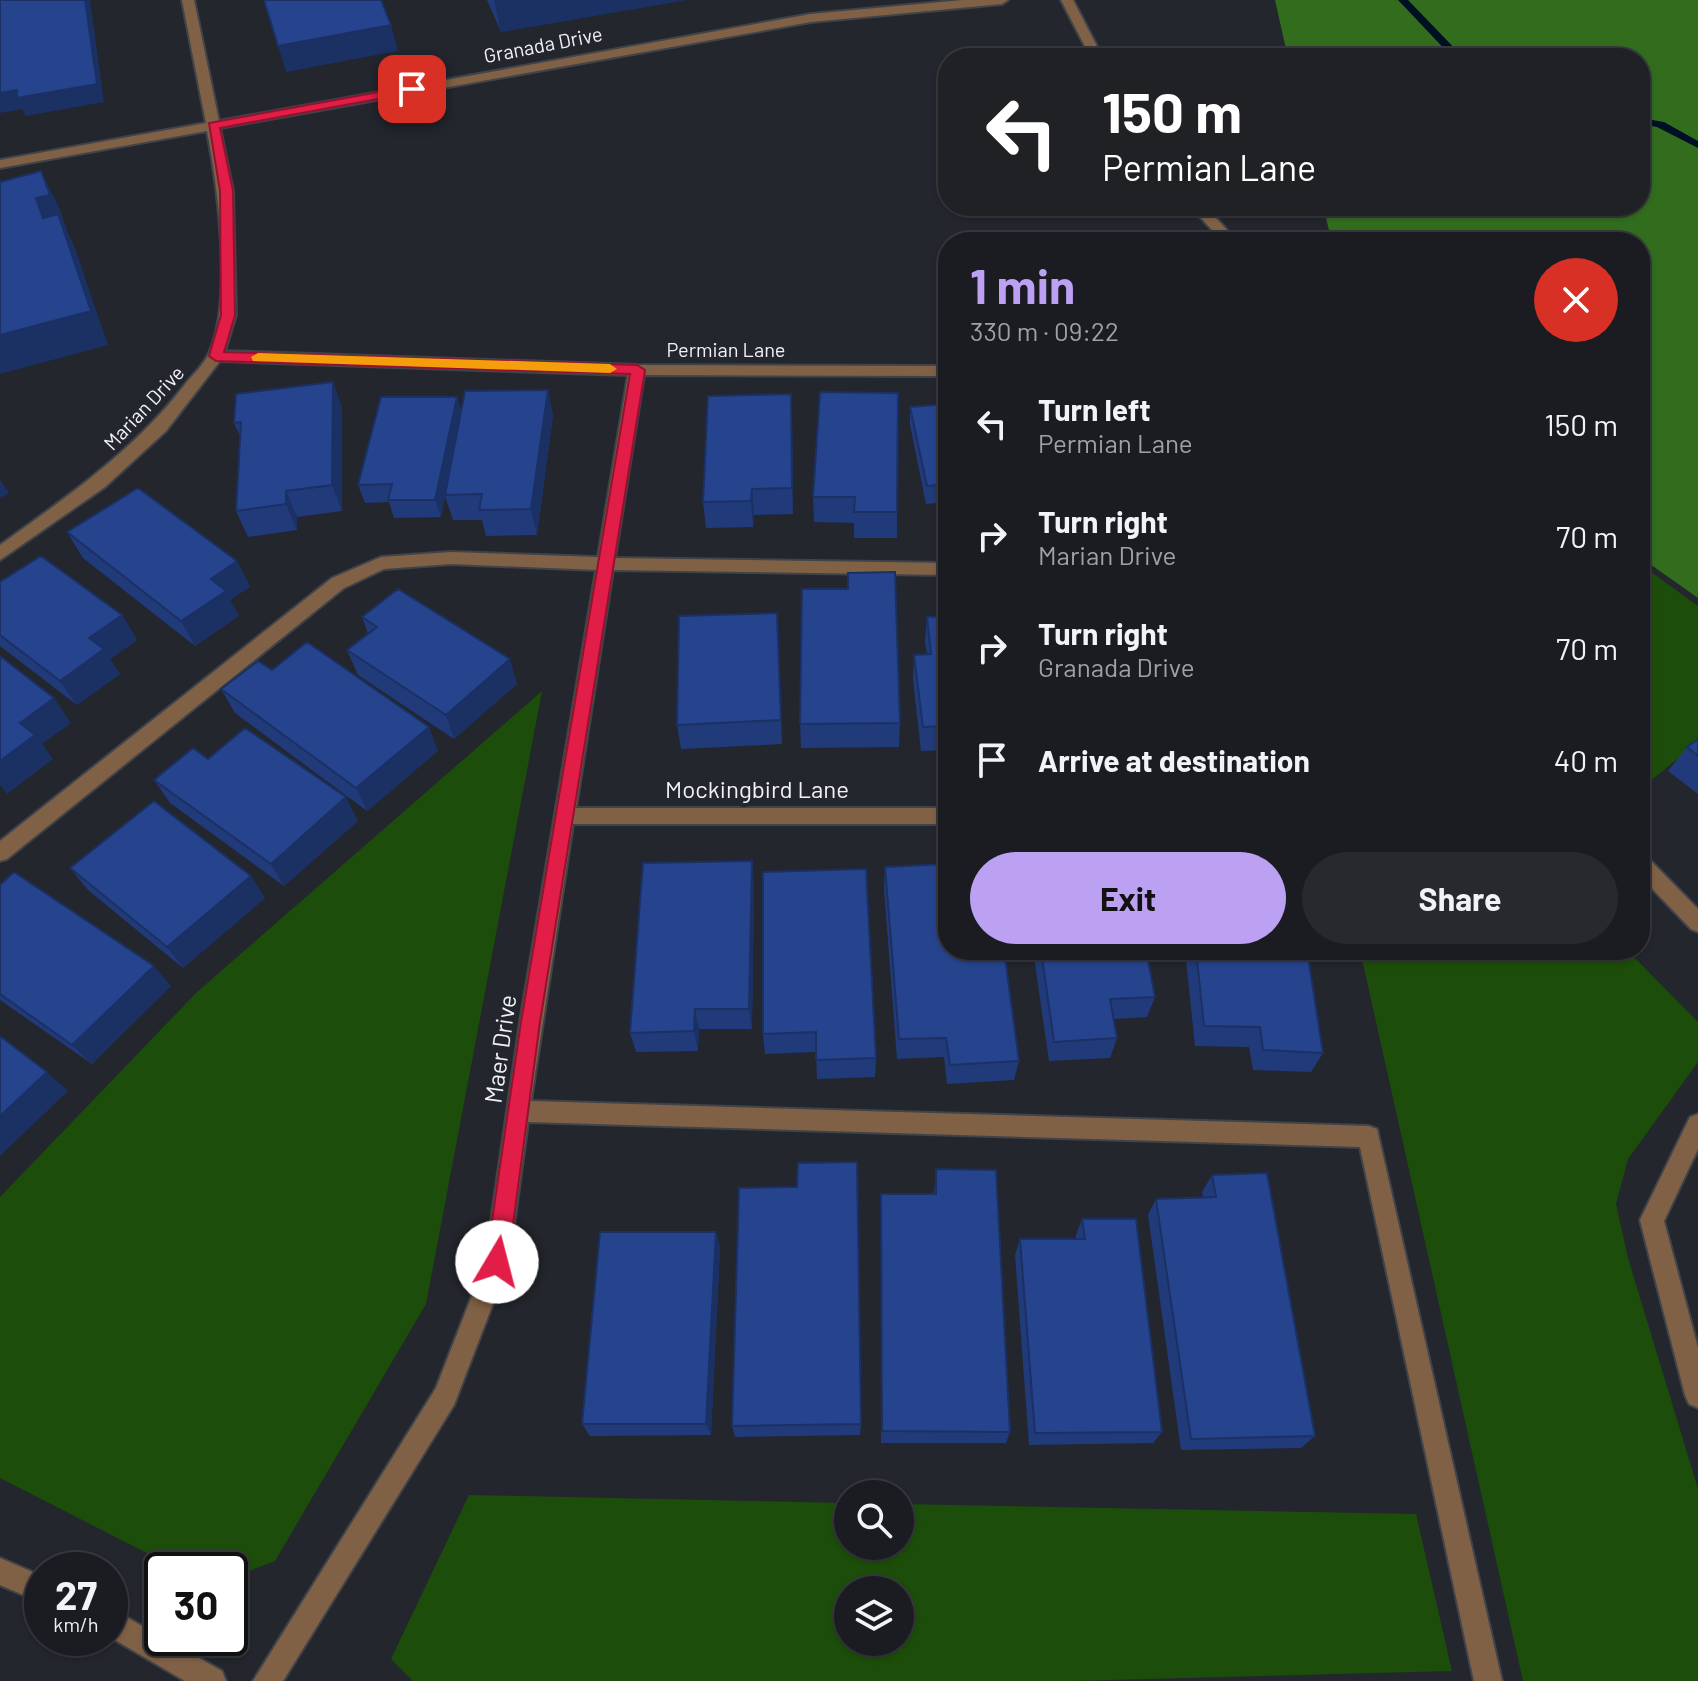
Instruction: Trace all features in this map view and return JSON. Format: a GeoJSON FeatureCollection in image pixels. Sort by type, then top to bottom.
{"type":"FeatureCollection","features":[{"type":"Feature","properties":{"kind":"street","name":"Marian Drive"},"geometry":{"type":"LineString","coordinates":[[0,554],[99,483],[160,427],[216,356],[228,315],[226,191],[188,0]]}},
{"type":"Feature","properties":{"kind":"street","name":"Granada Drive"},"geometry":{"type":"LineString","coordinates":[[0,164],[797,21],[1002,0]]}},
{"type":"Feature","properties":{"kind":"street"},"geometry":{"type":"LineString","coordinates":[[1067,0],[1092,48]]}},
{"type":"Feature","properties":{"kind":"street"},"geometry":{"type":"LineString","coordinates":[[1206,216],[1222,232]]}},
{"type":"Feature","properties":{"kind":"street","name":"Permian Lane"},"geometry":{"type":"LineString","coordinates":[[216,356],[637,370],[938,371]]}},
{"type":"Feature","properties":{"kind":"street","name":"Maer Drive"},"geometry":{"type":"LineString","coordinates":[[267,1681],[445,1396],[497,1262],[518,1111],[637,370]]}},
{"type":"Feature","properties":{"kind":"street"},"geometry":{"type":"LineString","coordinates":[[0,853],[338,583],[381,563],[451,558],[604,564],[938,569]]}},
{"type":"Feature","properties":{"kind":"street","name":"Mockingbird Lane"},"geometry":{"type":"LineString","coordinates":[[566,816],[938,816]]}},
{"type":"Feature","properties":{"kind":"street"},"geometry":{"type":"LineString","coordinates":[[1650,873],[1698,923]]}},
{"type":"Feature","properties":{"kind":"street"},"geometry":{"type":"LineString","coordinates":[[518,1111],[1369,1137],[1488,1681]]}},
{"type":"Feature","properties":{"kind":"street"},"geometry":{"type":"LineString","coordinates":[[1698,1125],[1652,1220],[1698,1395]]}},
{"type":"Feature","properties":{"kind":"street"},"geometry":{"type":"LineString","coordinates":[[0,1571],[24,1582]]}},
{"type":"Feature","properties":{"kind":"street"},"geometry":{"type":"LineString","coordinates":[[128,1632],[212,1681]]}},
{"type":"Feature","properties":{"kind":"green space"},"geometry":{"type":"Polygon","coordinates":[[[1275,0],[1698,0],[1698,598],[1650,564],[1650,232],[1330,232],[1326,216],[1650,216],[1650,48],[1286,48],[1275,0]]]}},
{"type":"Feature","properties":{"kind":"green space"},"geometry":{"type":"Polygon","coordinates":[[[1650,571],[1698,606],[1698,742],[1650,781],[1650,571]]]}},
{"type":"Feature","properties":{"kind":"green space"},"geometry":{"type":"Polygon","coordinates":[[[542,691],[426,1304],[275,1561],[248,1571],[248,1552],[145,1552],[0,1478],[0,1197],[197,992],[542,691]]]}},
{"type":"Feature","properties":{"kind":"green space"},"geometry":{"type":"Polygon","coordinates":[[[1362,960],[1637,960],[1698,1022],[1698,1062],[1628,1159],[1616,1204],[1628,1258],[1698,1489],[1698,1681],[1523,1681],[1362,960]]]}},
{"type":"Feature","properties":{"kind":"green space"},"geometry":{"type":"Polygon","coordinates":[[[469,1495],[834,1503],[834,1560],[914,1560],[914,1504],[1416,1514],[1452,1671],[1073,1681],[413,1681],[391,1659],[469,1495]]]}},
{"type":"Feature","properties":{"kind":"building"},"geometry":{"type":"Polygon","coordinates":[[[0,0],[85,0],[97,84],[17,98],[17,90],[0,93],[0,0]]]}},
{"type":"Feature","properties":{"kind":"building"},"geometry":{"type":"Polygon","coordinates":[[[264,0],[381,0],[391,25],[278,46],[264,0]]]}},
{"type":"Feature","properties":{"kind":"building"},"geometry":{"type":"Polygon","coordinates":[[[41,171],[50,195],[36,198],[43,218],[58,214],[91,311],[0,335],[0,182],[41,171]]]}},
{"type":"Feature","properties":{"kind":"building"},"geometry":{"type":"Polygon","coordinates":[[[333,382],[332,485],[286,491],[286,504],[236,511],[241,422],[234,423],[236,394],[333,382]]]}},
{"type":"Feature","properties":{"kind":"building"},"geometry":{"type":"Polygon","coordinates":[[[548,390],[531,509],[479,510],[482,494],[445,495],[465,391],[548,390]]]}},
{"type":"Feature","properties":{"kind":"building"},"geometry":{"type":"Polygon","coordinates":[[[820,392],[898,393],[897,512],[854,512],[855,497],[813,497],[820,392]]]}},
{"type":"Feature","properties":{"kind":"building"},"geometry":{"type":"Polygon","coordinates":[[[791,394],[792,488],[752,489],[751,501],[703,502],[708,396],[791,394]]]}},
{"type":"Feature","properties":{"kind":"building"},"geometry":{"type":"Polygon","coordinates":[[[381,397],[457,397],[435,500],[388,500],[392,484],[358,485],[381,397]]]}},
{"type":"Feature","properties":{"kind":"building"},"geometry":{"type":"Polygon","coordinates":[[[938,405],[938,485],[927,486],[910,407],[938,405]]]}},
{"type":"Feature","properties":{"kind":"building"},"geometry":{"type":"Polygon","coordinates":[[[138,488],[237,561],[211,579],[226,591],[181,621],[67,532],[138,488]]]}},
{"type":"Feature","properties":{"kind":"building"},"geometry":{"type":"Polygon","coordinates":[[[41,556],[122,615],[89,638],[104,649],[60,681],[0,635],[0,582],[41,556]]]}},
{"type":"Feature","properties":{"kind":"building"},"geometry":{"type":"Polygon","coordinates":[[[895,572],[900,723],[800,724],[802,589],[848,589],[848,573],[895,572]]]}},
{"type":"Feature","properties":{"kind":"building"},"geometry":{"type":"Polygon","coordinates":[[[398,589],[510,659],[446,715],[347,650],[377,627],[362,617],[398,589]]]}},
{"type":"Feature","properties":{"kind":"building"},"geometry":{"type":"Polygon","coordinates":[[[777,613],[781,720],[677,725],[679,616],[777,613]]]}},
{"type":"Feature","properties":{"kind":"building"},"geometry":{"type":"Polygon","coordinates":[[[938,616],[938,726],[923,727],[914,655],[931,654],[927,617],[938,616]]]}},
{"type":"Feature","properties":{"kind":"building"},"geometry":{"type":"Polygon","coordinates":[[[307,642],[429,727],[356,788],[221,689],[258,661],[272,670],[307,642]]]}},
{"type":"Feature","properties":{"kind":"building"},"geometry":{"type":"Polygon","coordinates":[[[0,656],[54,698],[20,723],[35,735],[0,761],[0,656]]]}},
{"type":"Feature","properties":{"kind":"building"},"geometry":{"type":"Polygon","coordinates":[[[245,728],[346,797],[271,864],[154,780],[193,748],[208,759],[245,728]]]}},
{"type":"Feature","properties":{"kind":"building"},"geometry":{"type":"Polygon","coordinates":[[[1698,739],[1698,756],[1687,747],[1698,739]]]}},
{"type":"Feature","properties":{"kind":"building"},"geometry":{"type":"Polygon","coordinates":[[[154,801],[251,876],[167,947],[70,868],[154,801]]]}},
{"type":"Feature","properties":{"kind":"building"},"geometry":{"type":"Polygon","coordinates":[[[752,861],[749,1009],[695,1009],[694,1031],[630,1033],[643,863],[752,861]]]}},
{"type":"Feature","properties":{"kind":"building"},"geometry":{"type":"Polygon","coordinates":[[[938,864],[938,960],[1005,960],[1019,1061],[950,1065],[946,1038],[899,1039],[885,867],[938,864]]]}},
{"type":"Feature","properties":{"kind":"building"},"geometry":{"type":"Polygon","coordinates":[[[866,869],[876,1058],[816,1060],[816,1032],[763,1034],[763,872],[866,869]]]}},
{"type":"Feature","properties":{"kind":"building"},"geometry":{"type":"Polygon","coordinates":[[[14,872],[154,966],[72,1045],[0,994],[0,885],[14,872]]]}},
{"type":"Feature","properties":{"kind":"building"},"geometry":{"type":"Polygon","coordinates":[[[1042,960],[1148,960],[1155,997],[1110,999],[1117,1038],[1054,1042],[1042,960]]]}},
{"type":"Feature","properties":{"kind":"building"},"geometry":{"type":"Polygon","coordinates":[[[1197,960],[1309,960],[1323,1053],[1263,1050],[1260,1027],[1204,1026],[1197,960]]]}},
{"type":"Feature","properties":{"kind":"building"},"geometry":{"type":"Polygon","coordinates":[[[0,1036],[47,1072],[0,1116],[0,1036]]]}},
{"type":"Feature","properties":{"kind":"building"},"geometry":{"type":"Polygon","coordinates":[[[857,1162],[861,1424],[732,1426],[739,1188],[797,1187],[798,1163],[857,1162]]]}},
{"type":"Feature","properties":{"kind":"building"},"geometry":{"type":"Polygon","coordinates":[[[936,1169],[996,1170],[1010,1432],[882,1431],[881,1194],[936,1194],[936,1169]]]}},
{"type":"Feature","properties":{"kind":"building"},"geometry":{"type":"Polygon","coordinates":[[[1267,1173],[1315,1436],[1191,1439],[1156,1199],[1216,1197],[1212,1175],[1267,1173]]]}},
{"type":"Feature","properties":{"kind":"building"},"geometry":{"type":"Polygon","coordinates":[[[1082,1219],[1136,1219],[1162,1432],[1035,1433],[1020,1239],[1085,1239],[1082,1219]]]}},
{"type":"Feature","properties":{"kind":"building"},"geometry":{"type":"Polygon","coordinates":[[[600,1232],[716,1232],[706,1424],[582,1424],[600,1232]]]}},
{"type":"Feature","properties":{"kind":"waterway"},"geometry":{"type":"LineString","coordinates":[[1403,0],[1449,48]]}},
{"type":"Feature","properties":{"kind":"waterway"},"geometry":{"type":"LineString","coordinates":[[1650,122],[1660,124],[1698,145]]}},
{"type":"Feature","properties":{"kind":"slow traffic"},"geometry":{"type":"LineString","coordinates":[[258,357],[610,369]]}},
{"type":"Feature","properties":{"kind":"route"},"geometry":{"type":"LineString","coordinates":[[412,89],[213,125],[226,191],[228,315],[216,356],[637,370],[531,1022],[497,1262]]}}]}
